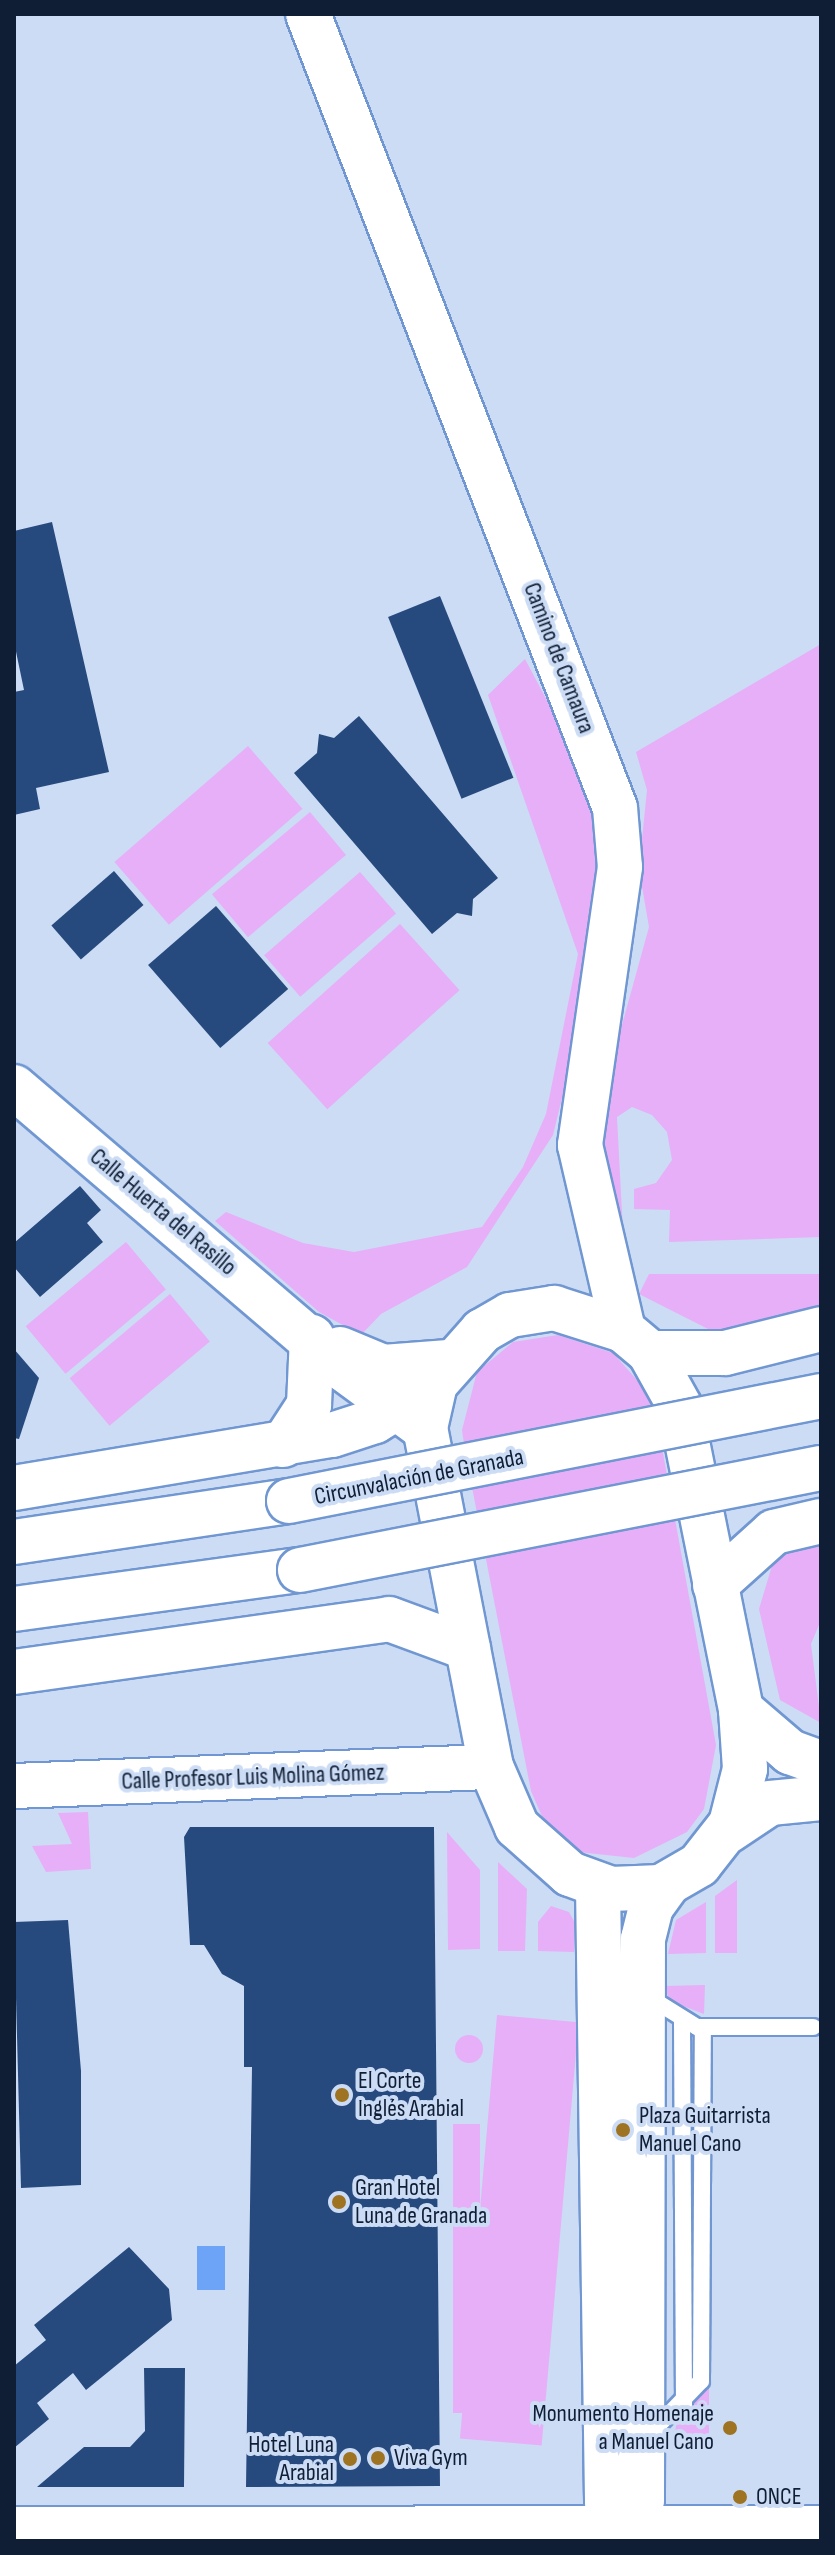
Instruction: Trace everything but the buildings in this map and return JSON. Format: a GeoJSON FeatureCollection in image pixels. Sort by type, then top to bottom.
{"type":"FeatureCollection","features":[{"type":"Feature","properties":{"kind":"main road","name":"Camino de Camaura"},"geometry":{"type":"LineString","coordinates":[[308,14],[615,808],[620,867],[580,1145],[637,1341],[680,1407],[741,1710],[745,1774],[728,1831]]}},
{"type":"Feature","properties":{"kind":"main road","name":"Calle Huerta del Rasillo"},"geometry":{"type":"LineString","coordinates":[[14,1087],[411,1418]]}},
{"type":"Feature","properties":{"kind":"main road"},"geometry":{"type":"LineString","coordinates":[[667,1885],[598,1886],[541,1855],[517,1827],[491,1767],[468,1648],[411,1418],[442,1373],[482,1331],[531,1310],[590,1314],[637,1341],[725,1353],[821,1329]]}},
{"type":"Feature","properties":{"kind":"main road"},"geometry":{"type":"LineString","coordinates":[[283,1445],[309,1405],[312,1337]]}},
{"type":"Feature","properties":{"kind":"main road","name":"Calle Huerta del Rasillo"},"geometry":{"type":"LineString","coordinates":[[312,1337],[383,1367],[442,1373]]}},
{"type":"Feature","properties":{"kind":"main road","name":"Circunvalación de Granada"},"geometry":{"type":"LineString","coordinates":[[14,1542],[289,1501],[821,1396]]}},
{"type":"Feature","properties":{"kind":"main road"},"geometry":{"type":"LineString","coordinates":[[14,1488],[283,1445],[375,1421],[411,1418]]}},
{"type":"Feature","properties":{"kind":"main road"},"geometry":{"type":"LineString","coordinates":[[14,1609],[300,1570],[821,1468]]}},
{"type":"Feature","properties":{"kind":"main road"},"geometry":{"type":"LineString","coordinates":[[715,1585],[774,1532],[821,1521]]}},
{"type":"Feature","properties":{"kind":"main road"},"geometry":{"type":"LineString","coordinates":[[14,1672],[389,1619],[468,1648]]}},
{"type":"Feature","properties":{"kind":"main road"},"geometry":{"type":"LineString","coordinates":[[741,1710],[790,1752],[821,1763]]}},
{"type":"Feature","properties":{"kind":"main road","name":"Calle Profesor Luis Molina Gómez"},"geometry":{"type":"LineString","coordinates":[[14,1786],[491,1767]]}},
{"type":"Feature","properties":{"kind":"main road"},"geometry":{"type":"LineString","coordinates":[[623,2534],[642,2484],[642,1989],[646,1923],[667,1885],[699,1865],[728,1831],[770,1803],[821,1798]]}},
{"type":"Feature","properties":{"kind":"main road"},"geometry":{"type":"LineString","coordinates":[[598,1886],[623,2534]]}},
{"type":"Feature","properties":{"kind":"main road"},"geometry":{"type":"LineString","coordinates":[[642,2484],[709,2528]]}},
{"type":"Feature","properties":{"kind":"main road"},"geometry":{"type":"LineString","coordinates":[[14,2529],[623,2534],[709,2528],[821,2528]]}},
{"type":"Feature","properties":{"kind":"lane"},"geometry":{"type":"LineString","coordinates":[[642,1989],[682,2022],[703,2028],[813,2027]]}},
{"type":"Feature","properties":{"kind":"lane"},"geometry":{"type":"LineString","coordinates":[[682,2022],[684,2405]]}},
{"type":"Feature","properties":{"kind":"lane"},"geometry":{"type":"LineString","coordinates":[[642,2441],[684,2405],[701,2378],[703,2028]]}},
{"type":"Feature","properties":{"kind":"shaded area"},"geometry":{"type":"Polygon","coordinates":[[[821,644],[821,1237],[669,1242],[670,1210],[634,1209],[634,1189],[656,1183],[672,1160],[667,1132],[652,1115],[632,1107],[617,1117],[623,1232],[615,1233],[595,1177],[598,1112],[649,927],[639,869],[647,790],[636,752],[821,644]]]}},
{"type":"Feature","properties":{"kind":"shaded area"},"geometry":{"type":"Polygon","coordinates":[[[525,659],[579,761],[595,818],[598,874],[577,1037],[553,1135],[467,1267],[381,1314],[361,1335],[319,1312],[215,1221],[226,1212],[303,1243],[354,1252],[482,1227],[523,1167],[546,1114],[578,954],[488,695],[525,659]]]}},
{"type":"Feature","properties":{"kind":"shaded area"},"geometry":{"type":"Polygon","coordinates":[[[248,746],[302,809],[169,925],[114,862],[248,746]]]}},
{"type":"Feature","properties":{"kind":"shaded area"},"geometry":{"type":"Polygon","coordinates":[[[310,812],[346,855],[248,937],[212,894],[310,812]]]}},
{"type":"Feature","properties":{"kind":"shaded area"},"geometry":{"type":"Polygon","coordinates":[[[360,872],[396,914],[300,997],[264,955],[360,872]]]}},
{"type":"Feature","properties":{"kind":"shaded area"},"geometry":{"type":"Polygon","coordinates":[[[400,924],[460,990],[327,1109],[268,1043],[400,924]]]}},
{"type":"Feature","properties":{"kind":"shaded area"},"geometry":{"type":"Polygon","coordinates":[[[126,1242],[166,1289],[66,1374],[26,1326],[126,1242]]]}},
{"type":"Feature","properties":{"kind":"shaded area"},"geometry":{"type":"Polygon","coordinates":[[[649,1274],[821,1274],[821,1310],[714,1332],[639,1294],[649,1274]]]}},
{"type":"Feature","properties":{"kind":"shaded area"},"geometry":{"type":"Polygon","coordinates":[[[170,1294],[210,1341],[110,1426],[70,1378],[170,1294]]]}},
{"type":"Feature","properties":{"kind":"shaded area"},"geometry":{"type":"Polygon","coordinates":[[[558,1335],[613,1353],[653,1398],[716,1745],[704,1809],[687,1832],[634,1858],[578,1852],[544,1821],[531,1791],[465,1451],[462,1430],[477,1372],[513,1342],[558,1335]]]}},
{"type":"Feature","properties":{"kind":"shaded area"},"geometry":{"type":"Polygon","coordinates":[[[821,1538],[821,1620],[811,1644],[821,1723],[780,1700],[759,1609],[774,1559],[821,1538]]]}},
{"type":"Feature","properties":{"kind":"shaded area"},"geometry":{"type":"Polygon","coordinates":[[[88,1812],[91,1869],[46,1872],[32,1846],[72,1844],[58,1813],[88,1812]]]}},
{"type":"Feature","properties":{"kind":"shaded area"},"geometry":{"type":"Polygon","coordinates":[[[447,1832],[480,1870],[480,1949],[448,1950],[447,1832]]]}},
{"type":"Feature","properties":{"kind":"shaded area"},"geometry":{"type":"Polygon","coordinates":[[[498,1862],[527,1889],[525,1951],[498,1951],[498,1862]]]}},
{"type":"Feature","properties":{"kind":"shaded area"},"geometry":{"type":"Polygon","coordinates":[[[737,1880],[737,1953],[715,1953],[715,1896],[737,1880]]]}},
{"type":"Feature","properties":{"kind":"shaded area"},"geometry":{"type":"Polygon","coordinates":[[[706,1902],[706,1953],[668,1954],[676,1920],[706,1902]]]}},
{"type":"Feature","properties":{"kind":"shaded area"},"geometry":{"type":"Polygon","coordinates":[[[551,1906],[569,1912],[575,1923],[574,1952],[538,1951],[538,1922],[551,1906]]]}},
{"type":"Feature","properties":{"kind":"shaded area"},"geometry":{"type":"Polygon","coordinates":[[[705,1985],[704,2014],[670,2001],[664,1986],[705,1985]]]}},
{"type":"Feature","properties":{"kind":"shaded area"},"geometry":{"type":"Polygon","coordinates":[[[497,2015],[579,2022],[542,2446],[460,2438],[497,2015]]]}},
{"type":"Feature","properties":{"kind":"shaded area"},"geometry":{"type":"Polygon","coordinates":[[[469,2035],[479,2039],[483,2049],[479,2059],[469,2063],[459,2059],[455,2049],[459,2039],[469,2035]]]}},
{"type":"Feature","properties":{"kind":"shaded area"},"geometry":{"type":"Polygon","coordinates":[[[453,2124],[480,2124],[480,2413],[453,2413],[453,2124]]]}},
{"type":"Feature","properties":{"kind":"shaded area"},"geometry":{"type":"Polygon","coordinates":[[[709,2377],[709,2440],[673,2440],[677,2422],[709,2377]]]}},
{"type":"Feature","properties":{"kind":"water"},"geometry":{"type":"Polygon","coordinates":[[[197,2246],[225,2246],[225,2290],[197,2290],[197,2246]]]}},
{"type":"Feature","properties":{"kind":"place","name":"El Corte Inglés Arabial"},"geometry":{"type":"Point","coordinates":[342,2095]}},
{"type":"Feature","properties":{"kind":"place","name":"Plaza Guitarrista Manuel Cano"},"geometry":{"type":"Point","coordinates":[623,2130]}},
{"type":"Feature","properties":{"kind":"place","name":"Gran Hotel Luna de Granada"},"geometry":{"type":"Point","coordinates":[339,2202]}},
{"type":"Feature","properties":{"kind":"place","name":"Monumento Homenaje a Manuel Cano"},"geometry":{"type":"Point","coordinates":[730,2428]}},
{"type":"Feature","properties":{"kind":"place","name":"Viva Gym"},"geometry":{"type":"Point","coordinates":[378,2458]}},
{"type":"Feature","properties":{"kind":"place","name":"Hotel Luna Arabial"},"geometry":{"type":"Point","coordinates":[350,2459]}},
{"type":"Feature","properties":{"kind":"place","name":"ONCE"},"geometry":{"type":"Point","coordinates":[740,2497]}}]}
